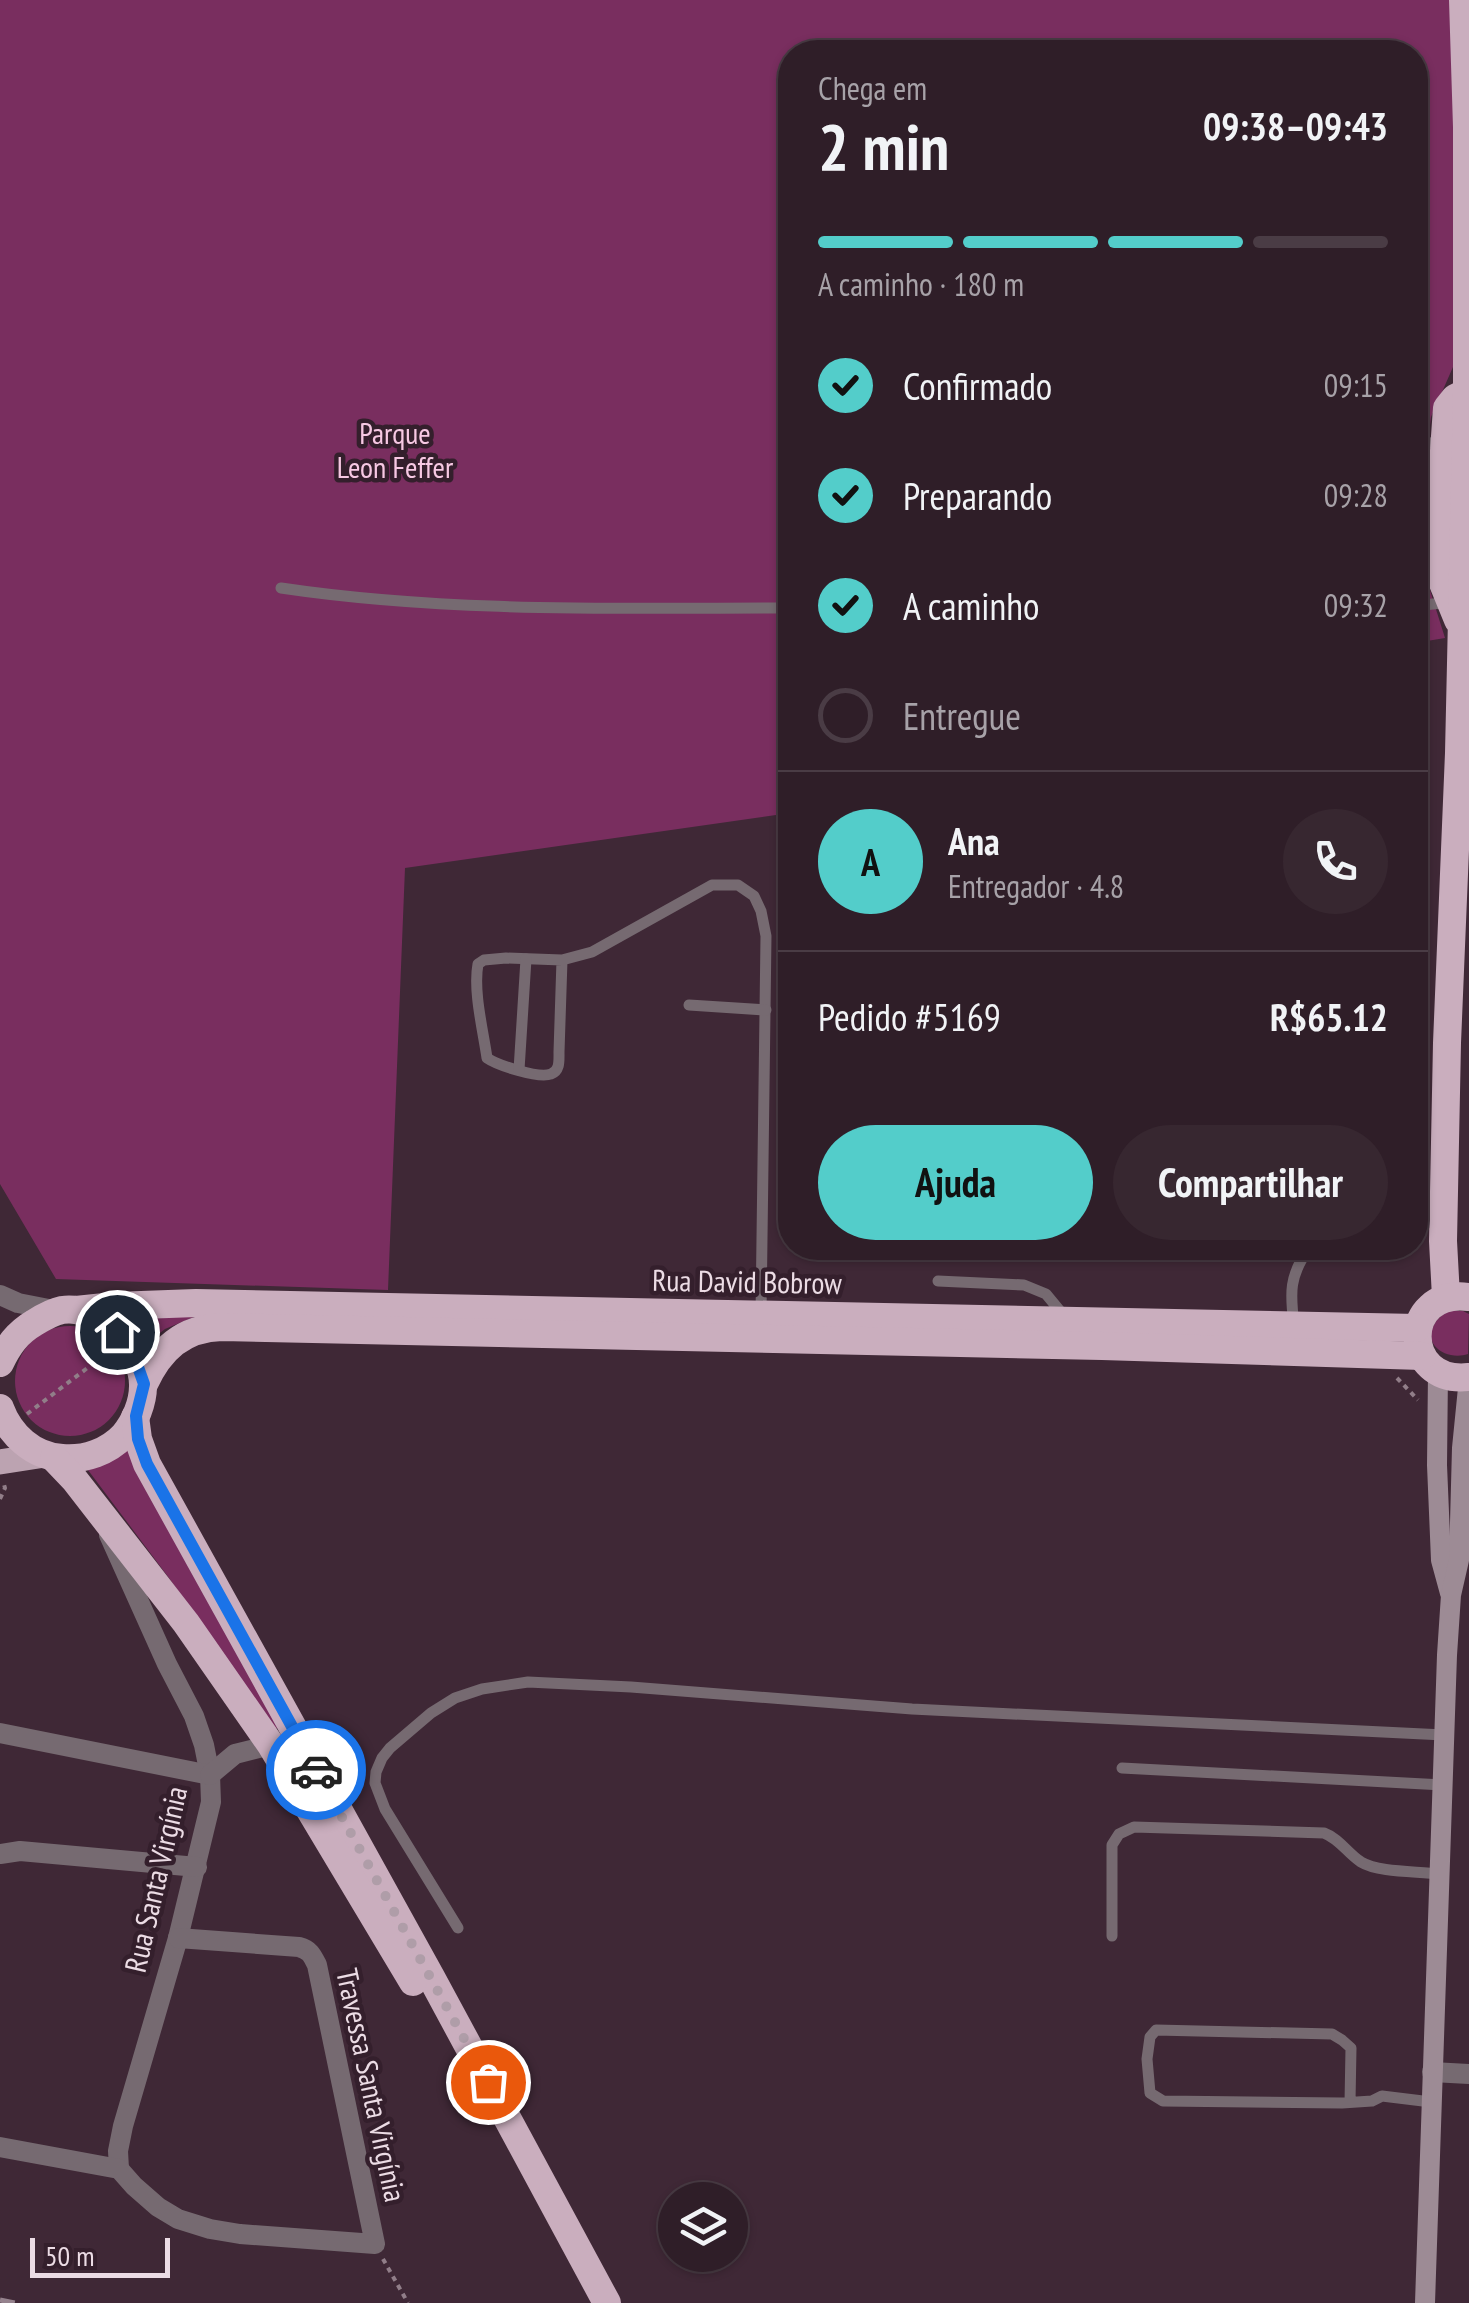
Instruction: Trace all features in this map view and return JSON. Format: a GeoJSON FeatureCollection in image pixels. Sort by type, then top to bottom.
{"type":"FeatureCollection","features":[{"type":"Feature","properties":{"kind":"highway"},"geometry":{"type":"LineString","coordinates":[[1463,0],[1468,393],[1446,1063],[1444,1241],[1457,1297],[1427,1309],[1426,1352],[1448,1377],[1469,1378]]}},
{"type":"Feature","properties":{"kind":"highway"},"geometry":{"type":"LineString","coordinates":[[1462,630],[1442,581],[1438,536],[1448,408],[1458,396],[1468,393]]}},
{"type":"Feature","properties":{"kind":"highway","name":"Rua David Bobrow"},"geometry":{"type":"LineString","coordinates":[[0,1363],[18,1334],[46,1316],[114,1306],[196,1303],[1294,1325],[1426,1352]]}},
{"type":"Feature","properties":{"kind":"highway"},"geometry":{"type":"LineString","coordinates":[[68,1310],[101,1320],[125,1340],[144,1384]]}},
{"type":"Feature","properties":{"kind":"highway","name":"Rua David Bobrow"},"geometry":{"type":"LineString","coordinates":[[136,1416],[144,1384],[158,1358],[177,1340],[197,1330],[222,1326],[1426,1352]]}},
{"type":"Feature","properties":{"kind":"highway"},"geometry":{"type":"LineString","coordinates":[[5,1418],[20,1440],[49,1456],[76,1459],[119,1440],[136,1416]]}},
{"type":"Feature","properties":{"kind":"highway"},"geometry":{"type":"LineString","coordinates":[[136,1416],[138,1439],[147,1464],[590,2303]]}},
{"type":"Feature","properties":{"kind":"highway","name":"Rua Santa Virgínia"},"geometry":{"type":"LineString","coordinates":[[49,1456],[74,1478],[100,1514]]}},
{"type":"Feature","properties":{"kind":"highway"},"geometry":{"type":"LineString","coordinates":[[100,1514],[186,1623],[271,1745],[421,1978],[607,2303]]}},
{"type":"Feature","properties":{"kind":"main road"},"geometry":{"type":"LineString","coordinates":[[1426,1352],[1441,1560],[1451,1594]]}},
{"type":"Feature","properties":{"kind":"main road"},"geometry":{"type":"LineString","coordinates":[[1425,2303],[1444,1735],[1469,1378]]}},
{"type":"Feature","properties":{"kind":"main road"},"geometry":{"type":"LineString","coordinates":[[0,1462],[49,1456]]}},
{"type":"Feature","properties":{"kind":"street"},"geometry":{"type":"LineString","coordinates":[[0,1295],[18,1303],[68,1310]]}},
{"type":"Feature","properties":{"kind":"street","name":"Rua Santa Virgínia"},"geometry":{"type":"LineString","coordinates":[[100,1514],[194,1716],[210,1775],[211,1802],[178,1938],[124,2126],[118,2151],[119,2168]]}},
{"type":"Feature","properties":{"kind":"street"},"geometry":{"type":"LineString","coordinates":[[0,1733],[210,1775],[235,1754],[271,1745]]}},
{"type":"Feature","properties":{"kind":"street"},"geometry":{"type":"LineString","coordinates":[[0,1854],[20,1851],[197,1867]]}},
{"type":"Feature","properties":{"kind":"street","name":"Travessa Santa Virgínia"},"geometry":{"type":"LineString","coordinates":[[178,1938],[299,1947],[312,1954],[375,2244]]}},
{"type":"Feature","properties":{"kind":"street"},"geometry":{"type":"LineString","coordinates":[[1432,2072],[1469,2074]]}},
{"type":"Feature","properties":{"kind":"street"},"geometry":{"type":"LineString","coordinates":[[0,2147],[119,2168],[158,2207],[178,2219],[210,2229],[375,2244]]}},
{"type":"Feature","properties":{"kind":"lane"},"geometry":{"type":"LineString","coordinates":[[1428,443],[1445,440]]}},
{"type":"Feature","properties":{"kind":"lane"},"geometry":{"type":"LineString","coordinates":[[281,588],[395,600],[582,608],[778,608]]}},
{"type":"Feature","properties":{"kind":"lane"},"geometry":{"type":"LineString","coordinates":[[1428,605],[1451,602]]}},
{"type":"Feature","properties":{"kind":"lane"},"geometry":{"type":"LineString","coordinates":[[562,960],[555,1073],[548,1076],[504,1068],[486,1058],[477,973],[478,964],[484,960],[562,960],[592,952],[712,885],[738,885],[754,896],[766,936],[760,1314]]}},
{"type":"Feature","properties":{"kind":"lane"},"geometry":{"type":"LineString","coordinates":[[519,1070],[526,958]]}},
{"type":"Feature","properties":{"kind":"lane"},"geometry":{"type":"LineString","coordinates":[[690,1004],[766,1010]]}},
{"type":"Feature","properties":{"kind":"lane"},"geometry":{"type":"LineString","coordinates":[[1294,1325],[1290,1292],[1300,1260]]}},
{"type":"Feature","properties":{"kind":"lane"},"geometry":{"type":"LineString","coordinates":[[938,1281],[1024,1285],[1046,1294],[1067,1320]]}},
{"type":"Feature","properties":{"kind":"lane"},"geometry":{"type":"LineString","coordinates":[[458,1928],[385,1809],[375,1784],[376,1772],[390,1748],[431,1713],[454,1698],[482,1689],[528,1682],[631,1686],[912,1709],[1444,1735]]}},
{"type":"Feature","properties":{"kind":"lane"},"geometry":{"type":"LineString","coordinates":[[1122,1768],[1442,1785]]}},
{"type":"Feature","properties":{"kind":"lane"},"geometry":{"type":"LineString","coordinates":[[1112,1936],[1112,1845],[1120,1834],[1134,1827],[1324,1833],[1343,1844],[1360,1862],[1374,1868],[1439,1874]]}},
{"type":"Feature","properties":{"kind":"lane"},"geometry":{"type":"LineString","coordinates":[[1350,2102],[1350,2048],[1332,2034],[1156,2030],[1150,2037],[1148,2085],[1150,2094],[1163,2101],[1350,2102],[1372,2101],[1382,2096],[1431,2102]]}},
{"type":"Feature","properties":{"kind":"path"},"geometry":{"type":"LineString","coordinates":[[5,1418],[125,1340]]}},
{"type":"Feature","properties":{"kind":"path"},"geometry":{"type":"LineString","coordinates":[[375,2244],[408,2303]]}},
{"type":"Feature","properties":{"kind":"green space","name":"Parque Leon Feffer"},"geometry":{"type":"Polygon","coordinates":[[[0,0],[1455,0],[1459,237],[1453,367],[1431,417],[1428,442],[1428,40],[778,40],[778,815],[405,868],[388,1290],[56,1279],[0,1184],[0,0]]]}},
{"type":"Feature","properties":{"kind":"green space","name":"Parque Leon Feffer"},"geometry":{"type":"Polygon","coordinates":[[[1428,544],[1429,587],[1445,638],[1428,641],[1428,544]]]}},
{"type":"Feature","properties":{"kind":"green space"},"geometry":{"type":"Polygon","coordinates":[[[1448,1311],[1469,1314],[1468,1354],[1445,1353],[1431,1338],[1436,1321],[1448,1311]]]}},
{"type":"Feature","properties":{"kind":"green space"},"geometry":{"type":"Polygon","coordinates":[[[201,1314],[165,1329],[142,1347],[122,1319],[201,1314]]]}},
{"type":"Feature","properties":{"kind":"green space"},"geometry":{"type":"Polygon","coordinates":[[[70,1326],[91,1330],[109,1342],[121,1360],[125,1381],[121,1402],[109,1420],[91,1432],[70,1436],[49,1432],[31,1420],[19,1402],[15,1381],[19,1360],[31,1342],[49,1330],[70,1326]]]}},
{"type":"Feature","properties":{"kind":"green space"},"geometry":{"type":"Polygon","coordinates":[[[127,1440],[283,1725],[275,1729],[82,1462],[127,1440]]]}},
{"type":"Feature","properties":{"kind":"railway"},"geometry":{"type":"LineString","coordinates":[[0,2300],[15,2303]]}},
{"type":"Feature","properties":{"kind":"way so far"},"geometry":{"type":"LineString","coordinates":[[316,1770],[488,2082]]}},
{"type":"Feature","properties":{"kind":"route"},"geometry":{"type":"LineString","coordinates":[[117,1332],[132,1350],[144,1384],[136,1416],[140,1449],[316,1770]]}}]}
